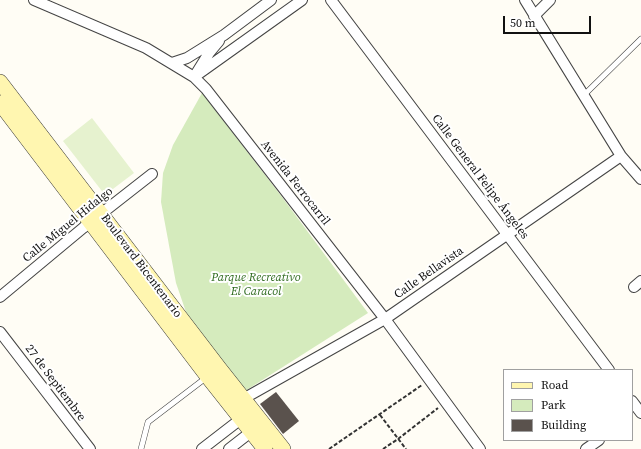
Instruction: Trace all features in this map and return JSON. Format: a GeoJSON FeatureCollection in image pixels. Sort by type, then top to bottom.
{"type":"FeatureCollection","features":[{"type":"Feature","properties":{"kind":"main road","name":"Boulevard Bicentenario"},"geometry":{"type":"LineString","coordinates":[[0,82],[208,376],[245,409]]}},
{"type":"Feature","properties":{"kind":"main road","name":"Boulevard Bicentenario"},"geometry":{"type":"LineString","coordinates":[[0,103],[96,218],[245,409],[257,427],[265,449]]}},
{"type":"Feature","properties":{"kind":"main road","name":"Boulevard Bicentenario"},"geometry":{"type":"LineString","coordinates":[[257,427],[283,449]]}},
{"type":"Feature","properties":{"kind":"street","name":"Avenida Ferrocarril"},"geometry":{"type":"LineString","coordinates":[[34,0],[146,48],[194,78],[206,89],[385,319],[480,449]]}},
{"type":"Feature","properties":{"kind":"street"},"geometry":{"type":"LineString","coordinates":[[172,63],[187,58],[224,35],[271,0]]}},
{"type":"Feature","properties":{"kind":"street"},"geometry":{"type":"LineString","coordinates":[[194,78],[302,0]]}},
{"type":"Feature","properties":{"kind":"street","name":"Calle General Felipe Ángeles"},"geometry":{"type":"LineString","coordinates":[[331,0],[608,369]]}},
{"type":"Feature","properties":{"kind":"street"},"geometry":{"type":"LineString","coordinates":[[524,0],[621,156],[641,179]]}},
{"type":"Feature","properties":{"kind":"street"},"geometry":{"type":"LineString","coordinates":[[534,16],[550,0]]}},
{"type":"Feature","properties":{"kind":"street"},"geometry":{"type":"LineString","coordinates":[[194,78],[209,53],[224,35]]}},
{"type":"Feature","properties":{"kind":"street","name":"Calle Bellavista"},"geometry":{"type":"LineString","coordinates":[[202,449],[245,409],[385,319],[621,156]]}},
{"type":"Feature","properties":{"kind":"street","name":"Calle Miguel Hidalgo"},"geometry":{"type":"LineString","coordinates":[[0,297],[152,174]]}},
{"type":"Feature","properties":{"kind":"street","name":"27 de Septiembre"},"geometry":{"type":"LineString","coordinates":[[0,332],[90,449]]}},
{"type":"Feature","properties":{"kind":"street"},"geometry":{"type":"LineString","coordinates":[[633,403],[638,412]]}},
{"type":"Feature","properties":{"kind":"street"},"geometry":{"type":"LineString","coordinates":[[229,449],[257,427]]}},
{"type":"Feature","properties":{"kind":"street"},"geometry":{"type":"LineString","coordinates":[[586,449],[598,441]]}},
{"type":"Feature","properties":{"kind":"lane"},"geometry":{"type":"LineString","coordinates":[[584,96],[641,38]]}},
{"type":"Feature","properties":{"kind":"lane"},"geometry":{"type":"LineString","coordinates":[[141,449],[148,422],[208,376]]}},
{"type":"Feature","properties":{"kind":"path"},"geometry":{"type":"LineString","coordinates":[[328,449],[380,415],[429,380]]}},
{"type":"Feature","properties":{"kind":"path"},"geometry":{"type":"LineString","coordinates":[[383,449],[445,402]]}},
{"type":"Feature","properties":{"kind":"path"},"geometry":{"type":"LineString","coordinates":[[380,415],[406,449]]}},
{"type":"Feature","properties":{"kind":"green space","name":"Parque Recreativo El Caracol"},"geometry":{"type":"Polygon","coordinates":[[[202,93],[282,197],[368,313],[245,391],[197,329],[186,312],[176,283],[161,202],[163,173],[173,145],[202,93]]]}},
{"type":"Feature","properties":{"kind":"green space"},"geometry":{"type":"Polygon","coordinates":[[[92,118],[134,173],[105,195],[63,141],[92,118]]]}},
{"type":"Feature","properties":{"kind":"building"},"geometry":{"type":"Polygon","coordinates":[[[276,392],[299,421],[283,434],[260,404],[276,392]]]}}]}
